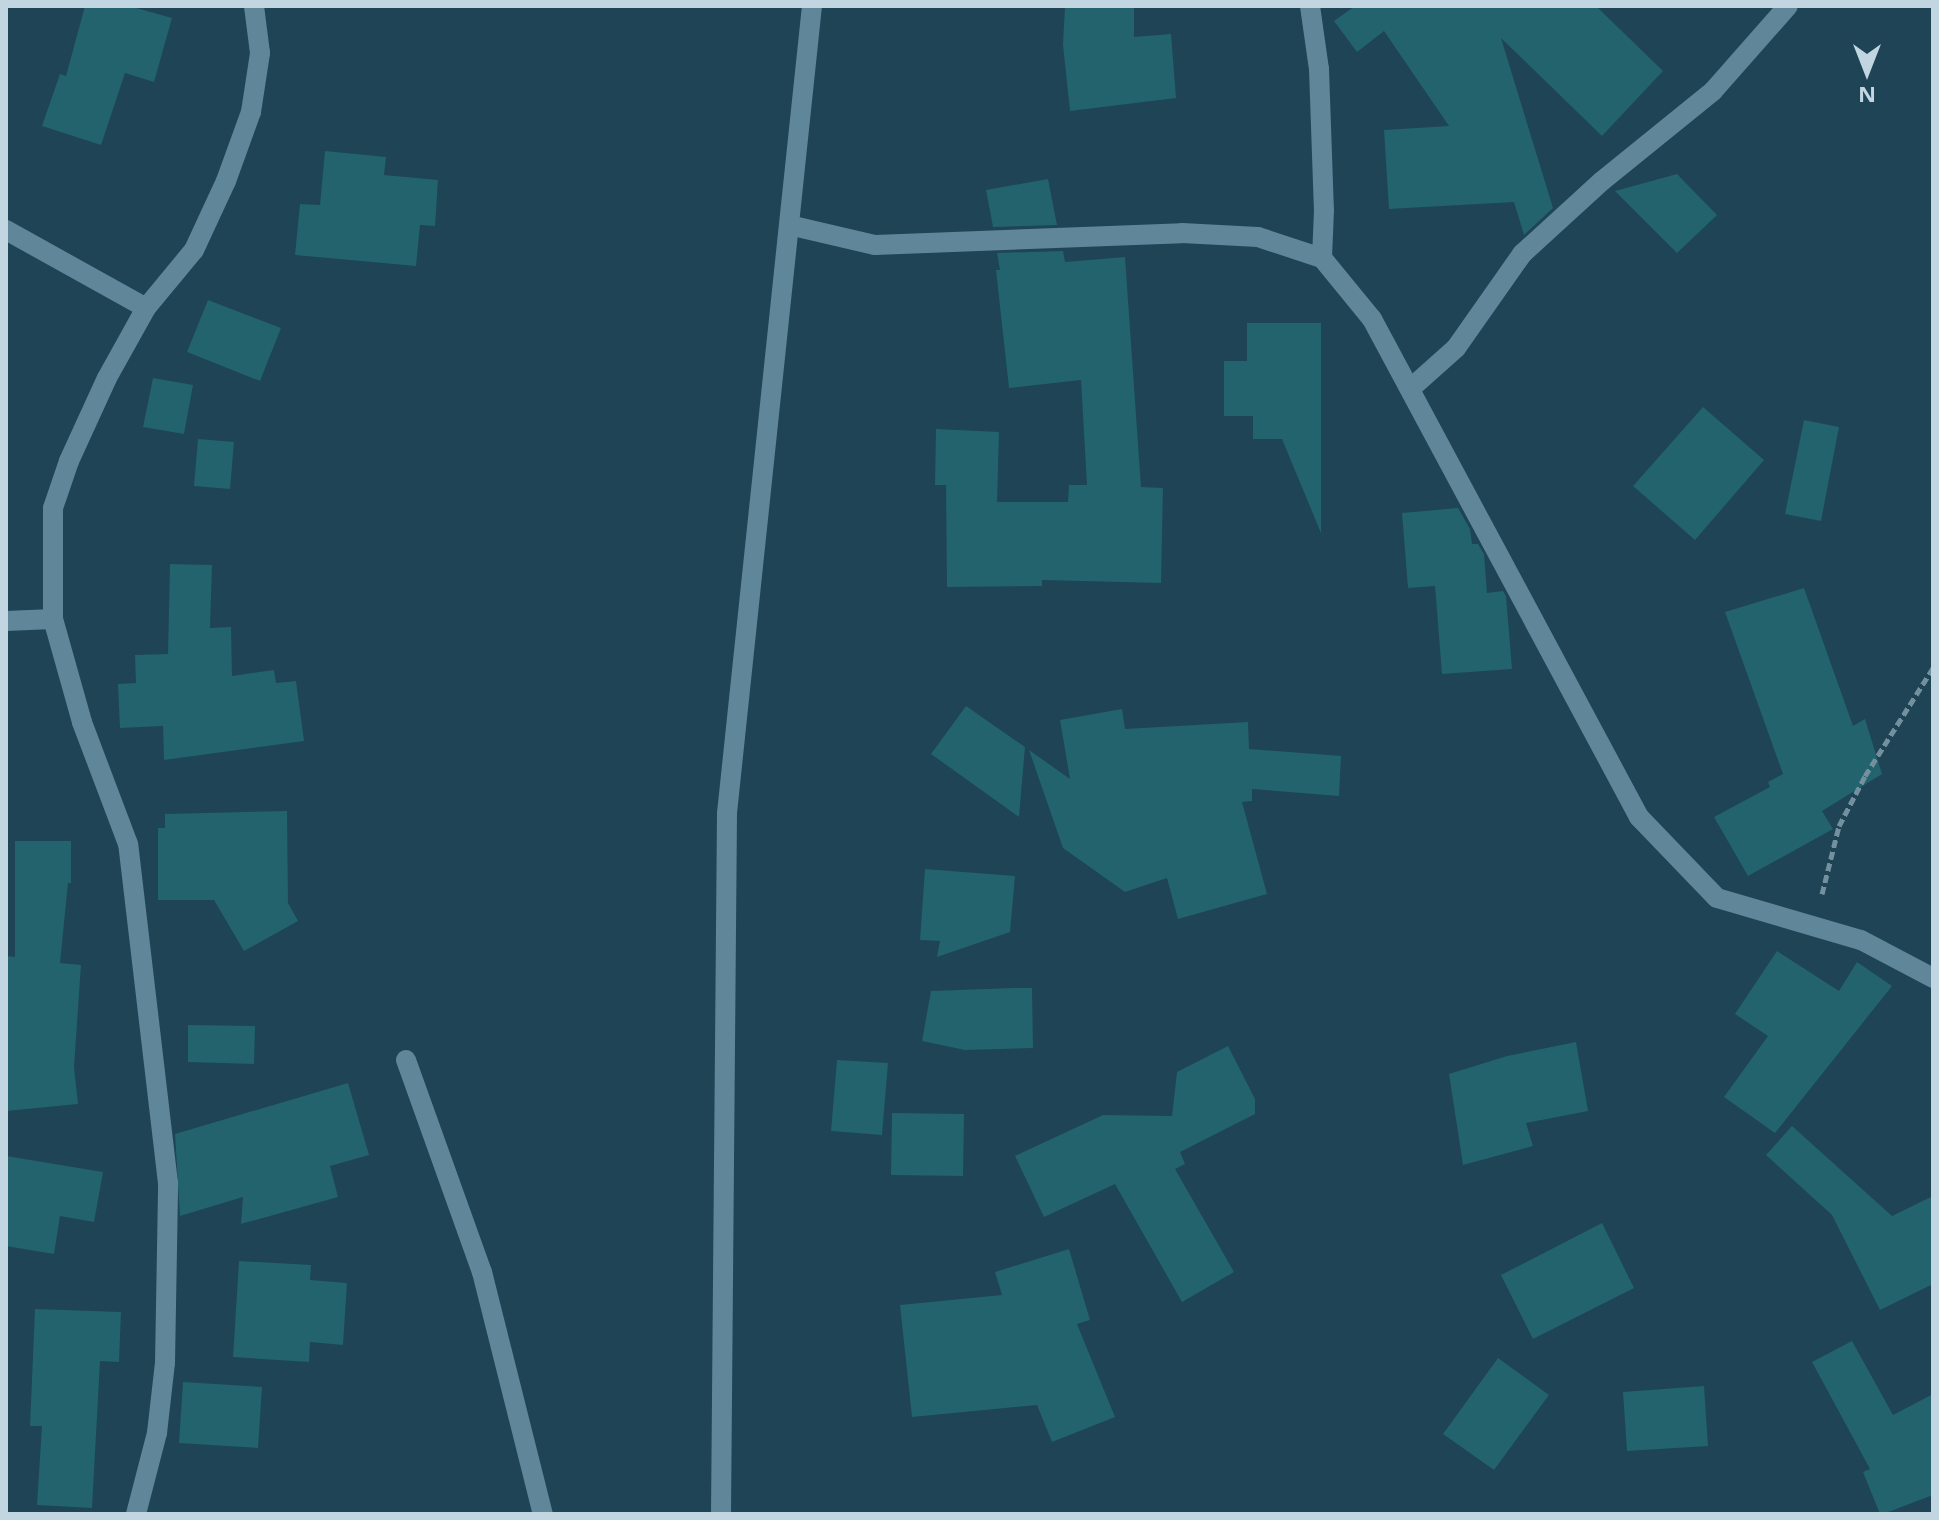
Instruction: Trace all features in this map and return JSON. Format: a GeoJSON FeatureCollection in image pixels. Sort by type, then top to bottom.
{"type":"FeatureCollection","features":[{"type":"Feature","properties":{"kind":"street"},"geometry":{"type":"LineString","coordinates":[[136,1514],[157,1433],[165,1363],[168,1183],[128,844],[82,722],[53,619],[53,508],[69,461],[107,378],[146,308],[194,250],[226,181],[251,112],[260,53],[254,6]]}},
{"type":"Feature","properties":{"kind":"street"},"geometry":{"type":"LineString","coordinates":[[721,1514],[727,813],[812,6]]}},
{"type":"Feature","properties":{"kind":"street"},"geometry":{"type":"LineString","coordinates":[[1310,6],[1319,69],[1324,210],[1322,258]]}},
{"type":"Feature","properties":{"kind":"street"},"geometry":{"type":"LineString","coordinates":[[1410,389],[1456,348],[1522,254],[1602,181],[1713,91],[1788,6]]}},
{"type":"Feature","properties":{"kind":"street"},"geometry":{"type":"LineString","coordinates":[[789,225],[875,245],[1182,233],[1228,235],[1258,237],[1322,258],[1372,319],[1639,817],[1717,898],[1861,940],[1933,978]]}},
{"type":"Feature","properties":{"kind":"street"},"geometry":{"type":"LineString","coordinates":[[6,230],[146,308]]}},
{"type":"Feature","properties":{"kind":"street"},"geometry":{"type":"LineString","coordinates":[[6,621],[53,619]]}},
{"type":"Feature","properties":{"kind":"street"},"geometry":{"type":"LineString","coordinates":[[406,1060],[482,1272],[543,1514]]}},
{"type":"Feature","properties":{"kind":"path"},"geometry":{"type":"LineString","coordinates":[[1814,926],[1839,826],[1865,776],[1933,668]]}},
{"type":"Feature","properties":{"kind":"building"},"geometry":{"type":"Polygon","coordinates":[[[85,6],[129,6],[172,18],[154,82],[125,73],[101,145],[42,126],[60,74],[66,76],[85,6]]]}},
{"type":"Feature","properties":{"kind":"building"},"geometry":{"type":"Polygon","coordinates":[[[1065,6],[1134,6],[1134,37],[1171,34],[1176,98],[1070,111],[1063,45],[1065,6]]]}},
{"type":"Feature","properties":{"kind":"building"},"geometry":{"type":"Polygon","coordinates":[[[1355,6],[1596,6],[1663,71],[1602,136],[1501,38],[1553,208],[1524,235],[1514,202],[1389,209],[1384,130],[1449,126],[1384,31],[1357,52],[1334,21],[1355,6]]]}},
{"type":"Feature","properties":{"kind":"building"},"geometry":{"type":"Polygon","coordinates":[[[325,151],[386,157],[384,175],[438,180],[435,226],[420,225],[416,266],[295,255],[300,204],[320,205],[325,151]]]}},
{"type":"Feature","properties":{"kind":"building"},"geometry":{"type":"Polygon","coordinates":[[[1677,174],[1717,215],[1677,253],[1615,191],[1677,174]]]}},
{"type":"Feature","properties":{"kind":"building"},"geometry":{"type":"Polygon","coordinates":[[[1048,179],[1057,225],[993,227],[986,190],[1048,179]]]}},
{"type":"Feature","properties":{"kind":"building"},"geometry":{"type":"Polygon","coordinates":[[[1063,251],[1065,262],[1125,257],[1141,487],[1163,488],[1161,583],[1042,580],[1042,586],[947,587],[946,485],[935,485],[936,429],[999,432],[997,502],[1068,502],[1069,485],[1087,485],[1081,380],[1009,388],[996,270],[1000,270],[997,253],[1063,251]]]}},
{"type":"Feature","properties":{"kind":"building"},"geometry":{"type":"Polygon","coordinates":[[[208,300],[281,328],[260,381],[187,352],[208,300]]]}},
{"type":"Feature","properties":{"kind":"building"},"geometry":{"type":"Polygon","coordinates":[[[1247,323],[1321,323],[1321,533],[1282,439],[1253,439],[1253,416],[1224,416],[1224,361],[1247,361],[1247,323]]]}},
{"type":"Feature","properties":{"kind":"building"},"geometry":{"type":"Polygon","coordinates":[[[153,378],[193,385],[184,434],[143,427],[153,378]]]}},
{"type":"Feature","properties":{"kind":"building"},"geometry":{"type":"Polygon","coordinates":[[[1703,407],[1764,460],[1695,540],[1633,486],[1703,407]]]}},
{"type":"Feature","properties":{"kind":"building"},"geometry":{"type":"Polygon","coordinates":[[[1804,420],[1839,427],[1821,521],[1785,514],[1804,420]]]}},
{"type":"Feature","properties":{"kind":"building"},"geometry":{"type":"Polygon","coordinates":[[[198,439],[234,442],[230,489],[194,486],[198,439]]]}},
{"type":"Feature","properties":{"kind":"building"},"geometry":{"type":"Polygon","coordinates":[[[1458,508],[1470,529],[1472,544],[1478,544],[1484,554],[1487,593],[1503,591],[1506,596],[1512,669],[1442,674],[1435,586],[1408,588],[1402,513],[1458,508]]]}},
{"type":"Feature","properties":{"kind":"building"},"geometry":{"type":"Polygon","coordinates":[[[170,564],[212,565],[210,628],[231,627],[232,676],[274,670],[276,683],[296,681],[304,741],[164,760],[163,726],[120,728],[118,684],[136,683],[135,655],[168,654],[170,564]]]}},
{"type":"Feature","properties":{"kind":"building"},"geometry":{"type":"Polygon","coordinates":[[[1804,588],[1853,726],[1865,719],[1882,774],[1822,811],[1833,829],[1748,876],[1714,817],[1770,787],[1768,782],[1783,774],[1725,612],[1804,588]]]}},
{"type":"Feature","properties":{"kind":"building"},"geometry":{"type":"Polygon","coordinates":[[[966,706],[1025,747],[1019,817],[931,754],[966,706]]]}},
{"type":"Feature","properties":{"kind":"building"},"geometry":{"type":"Polygon","coordinates":[[[1122,709],[1125,729],[1248,722],[1249,749],[1341,756],[1339,796],[1252,789],[1252,801],[1242,802],[1267,894],[1178,919],[1167,878],[1125,892],[1063,848],[1029,750],[1070,779],[1060,720],[1122,709]]]}},
{"type":"Feature","properties":{"kind":"building"},"geometry":{"type":"Polygon","coordinates":[[[287,811],[288,903],[298,921],[244,951],[214,900],[158,900],[158,828],[165,828],[165,814],[287,811]]]}},
{"type":"Feature","properties":{"kind":"building"},"geometry":{"type":"Polygon","coordinates":[[[15,841],[71,841],[71,883],[68,883],[60,963],[81,965],[74,1067],[78,1104],[6,1111],[6,956],[15,957],[15,841]]]}},
{"type":"Feature","properties":{"kind":"building"},"geometry":{"type":"Polygon","coordinates":[[[925,869],[1015,876],[1010,932],[937,957],[940,941],[920,940],[925,869]]]}},
{"type":"Feature","properties":{"kind":"building"},"geometry":{"type":"Polygon","coordinates":[[[1777,951],[1839,991],[1857,962],[1892,986],[1775,1133],[1724,1097],[1768,1036],[1735,1014],[1777,951]]]}},
{"type":"Feature","properties":{"kind":"building"},"geometry":{"type":"Polygon","coordinates":[[[1032,988],[1033,1048],[965,1050],[922,1041],[931,991],[1032,988]]]}},
{"type":"Feature","properties":{"kind":"building"},"geometry":{"type":"Polygon","coordinates":[[[188,1025],[255,1026],[254,1064],[188,1062],[188,1025]]]}},
{"type":"Feature","properties":{"kind":"building"},"geometry":{"type":"Polygon","coordinates":[[[1576,1042],[1588,1111],[1526,1123],[1533,1146],[1463,1165],[1449,1074],[1507,1056],[1576,1042]]]}},
{"type":"Feature","properties":{"kind":"building"},"geometry":{"type":"Polygon","coordinates":[[[1228,1046],[1255,1099],[1255,1114],[1180,1152],[1185,1164],[1175,1169],[1234,1272],[1182,1302],[1115,1184],[1044,1217],[1015,1156],[1103,1115],[1172,1116],[1177,1072],[1228,1046]]]}},
{"type":"Feature","properties":{"kind":"building"},"geometry":{"type":"Polygon","coordinates":[[[837,1060],[888,1063],[882,1135],[831,1131],[837,1060]]]}},
{"type":"Feature","properties":{"kind":"building"},"geometry":{"type":"Polygon","coordinates":[[[348,1083],[369,1155],[330,1166],[338,1197],[241,1224],[243,1197],[180,1216],[175,1134],[348,1083]]]}},
{"type":"Feature","properties":{"kind":"building"},"geometry":{"type":"Polygon","coordinates":[[[892,1113],[964,1114],[963,1176],[891,1175],[892,1113]]]}},
{"type":"Feature","properties":{"kind":"building"},"geometry":{"type":"Polygon","coordinates":[[[1792,1126],[1892,1216],[1933,1196],[1933,1284],[1880,1310],[1832,1215],[1766,1155],[1792,1126]]]}},
{"type":"Feature","properties":{"kind":"building"},"geometry":{"type":"Polygon","coordinates":[[[6,1156],[103,1172],[94,1222],[60,1216],[54,1254],[6,1246],[6,1156]]]}},
{"type":"Feature","properties":{"kind":"building"},"geometry":{"type":"Polygon","coordinates":[[[1602,1223],[1634,1288],[1533,1339],[1501,1275],[1602,1223]]]}},
{"type":"Feature","properties":{"kind":"building"},"geometry":{"type":"Polygon","coordinates":[[[1069,1249],[1090,1320],[1077,1324],[1115,1417],[1052,1442],[1037,1405],[912,1417],[900,1305],[1002,1295],[995,1272],[1069,1249]]]}},
{"type":"Feature","properties":{"kind":"building"},"geometry":{"type":"Polygon","coordinates":[[[239,1261],[311,1265],[310,1280],[347,1283],[343,1345],[310,1342],[309,1362],[233,1357],[239,1261]]]}},
{"type":"Feature","properties":{"kind":"building"},"geometry":{"type":"Polygon","coordinates":[[[35,1309],[121,1312],[119,1362],[100,1361],[92,1508],[37,1505],[42,1426],[30,1426],[35,1309]]]}},
{"type":"Feature","properties":{"kind":"building"},"geometry":{"type":"Polygon","coordinates":[[[1852,1341],[1893,1415],[1933,1394],[1933,1495],[1883,1514],[1880,1514],[1863,1472],[1870,1469],[1812,1362],[1852,1341]]]}},
{"type":"Feature","properties":{"kind":"building"},"geometry":{"type":"Polygon","coordinates":[[[1498,1358],[1549,1395],[1494,1470],[1443,1434],[1498,1358]]]}},
{"type":"Feature","properties":{"kind":"building"},"geometry":{"type":"Polygon","coordinates":[[[183,1382],[262,1387],[258,1448],[179,1443],[183,1382]]]}},
{"type":"Feature","properties":{"kind":"building"},"geometry":{"type":"Polygon","coordinates":[[[1704,1386],[1708,1446],[1627,1451],[1623,1392],[1704,1386]]]}}]}
